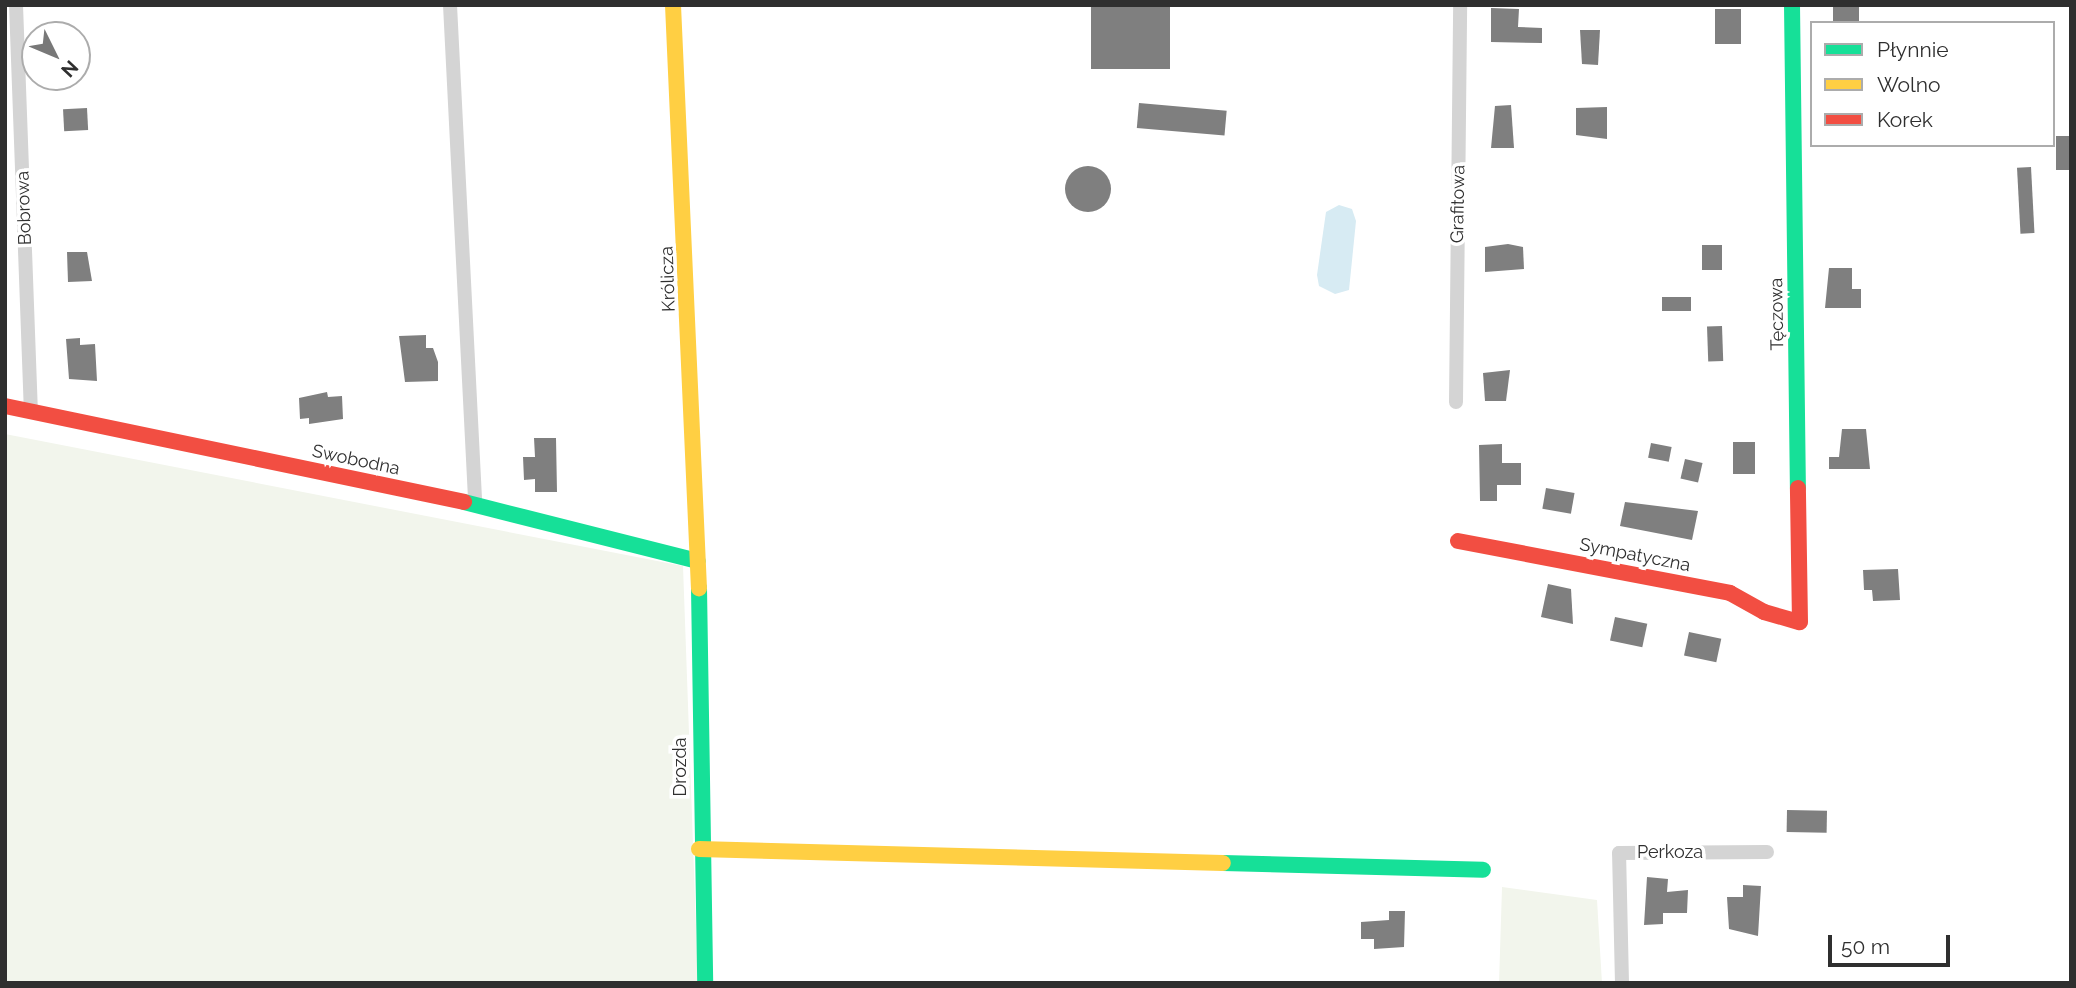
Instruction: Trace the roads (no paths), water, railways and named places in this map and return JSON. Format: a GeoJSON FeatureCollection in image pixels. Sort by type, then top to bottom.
{"type":"FeatureCollection","features":[{"type":"Feature","properties":{"kind":"street","name":"Bobrowa"},"geometry":{"type":"LineString","coordinates":[[16,5],[31,411]]}},
{"type":"Feature","properties":{"kind":"street"},"geometry":{"type":"LineString","coordinates":[[450,5],[475,504]]}},
{"type":"Feature","properties":{"kind":"street","name":"Królicza"},"geometry":{"type":"LineString","coordinates":[[673,5],[698,556]]}},
{"type":"Feature","properties":{"kind":"street","name":"Grafitowa"},"geometry":{"type":"LineString","coordinates":[[1456,402],[1460,5]]}},
{"type":"Feature","properties":{"kind":"street","name":"Tęczowa"},"geometry":{"type":"LineString","coordinates":[[1792,5],[1800,622]]}},
{"type":"Feature","properties":{"kind":"street","name":"Swobodna"},"geometry":{"type":"LineString","coordinates":[[5,406],[475,504],[698,556]]}},
{"type":"Feature","properties":{"kind":"street","name":"Sympatyczna"},"geometry":{"type":"LineString","coordinates":[[1458,541],[1730,593],[1763,612],[1800,622]]}},
{"type":"Feature","properties":{"kind":"street","name":"Drozda"},"geometry":{"type":"LineString","coordinates":[[698,556],[699,849],[705,983]]}},
{"type":"Feature","properties":{"kind":"street"},"geometry":{"type":"LineString","coordinates":[[699,849],[1483,870]]}},
{"type":"Feature","properties":{"kind":"street","name":"Perkoza"},"geometry":{"type":"LineString","coordinates":[[1622,983],[1619,853],[1767,852]]}}]}
